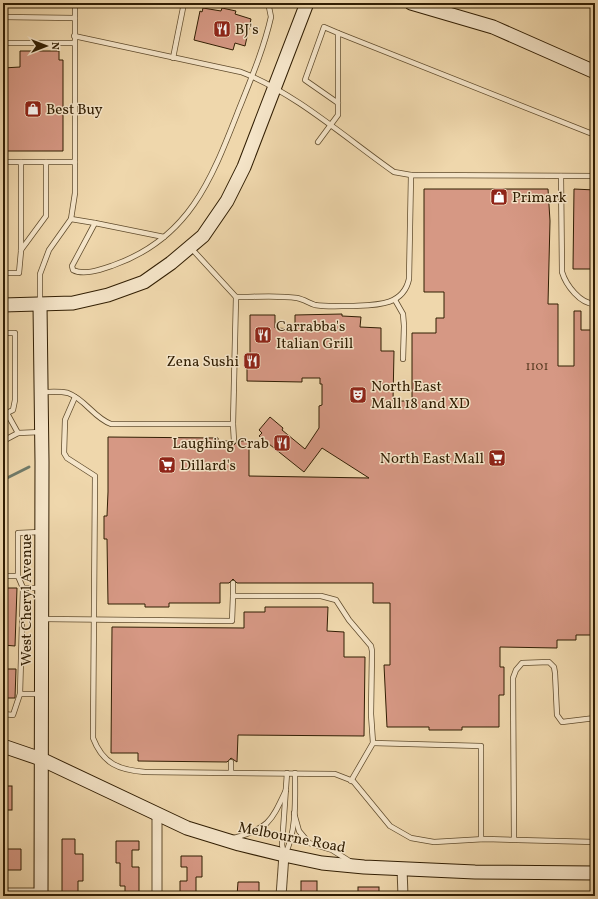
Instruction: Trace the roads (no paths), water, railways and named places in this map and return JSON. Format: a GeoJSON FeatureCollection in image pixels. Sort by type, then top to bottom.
{"type":"FeatureCollection","features":[{"type":"Feature","properties":{"kind":"street"},"geometry":{"type":"LineString","coordinates":[[412,3],[493,27],[595,72]]}},
{"type":"Feature","properties":{"kind":"street"},"geometry":{"type":"LineString","coordinates":[[3,305],[40,305],[91,300],[144,282],[191,247],[210,227],[227,201],[244,167],[276,88],[305,4]]}},
{"type":"Feature","properties":{"kind":"street","name":"West Cheryl Avenue"},"geometry":{"type":"LineString","coordinates":[[40,305],[42,432],[41,894]]}},
{"type":"Feature","properties":{"kind":"street","name":"Melbourne Road"},"geometry":{"type":"LineString","coordinates":[[3,746],[41,759],[187,828],[284,855],[322,863],[358,866],[475,872],[595,873]]}},
{"type":"Feature","properties":{"kind":"street"},"geometry":{"type":"LineString","coordinates":[[157,815],[157,896]]}},
{"type":"Feature","properties":{"kind":"street"},"geometry":{"type":"LineString","coordinates":[[281,896],[284,855]]}},
{"type":"Feature","properties":{"kind":"street"},"geometry":{"type":"LineString","coordinates":[[402,868],[403,896]]}},
{"type":"Feature","properties":{"kind":"street"},"geometry":{"type":"LineString","coordinates":[[3,893],[41,894]]}},
{"type":"Feature","properties":{"kind":"lane"},"geometry":{"type":"LineString","coordinates":[[40,305],[40,274],[49,250],[71,219],[75,193],[75,3]]}},
{"type":"Feature","properties":{"kind":"lane"},"geometry":{"type":"LineString","coordinates":[[173,58],[184,3]]}},
{"type":"Feature","properties":{"kind":"lane"},"geometry":{"type":"LineString","coordinates":[[95,223],[72,266],[73,270],[76,272],[100,270],[121,263],[142,253],[164,237],[185,216],[203,193],[216,166],[252,76],[272,17],[270,7],[265,3]]}},
{"type":"Feature","properties":{"kind":"lane"},"geometry":{"type":"LineString","coordinates":[[3,16],[75,18]]}},
{"type":"Feature","properties":{"kind":"lane"},"geometry":{"type":"LineString","coordinates":[[338,103],[305,80],[324,27],[595,135]]}},
{"type":"Feature","properties":{"kind":"lane"},"geometry":{"type":"LineString","coordinates":[[318,142],[338,115],[338,33]]}},
{"type":"Feature","properties":{"kind":"lane"},"geometry":{"type":"LineString","coordinates":[[74,36],[241,72],[252,76],[276,88],[394,172],[411,175],[595,176]]}},
{"type":"Feature","properties":{"kind":"lane"},"geometry":{"type":"LineString","coordinates":[[3,43],[74,43]]}},
{"type":"Feature","properties":{"kind":"lane"},"geometry":{"type":"LineString","coordinates":[[3,162],[75,162]]}},
{"type":"Feature","properties":{"kind":"lane"},"geometry":{"type":"LineString","coordinates":[[3,273],[19,273],[21,251],[21,162]]}},
{"type":"Feature","properties":{"kind":"lane"},"geometry":{"type":"LineString","coordinates":[[21,251],[46,216],[46,162]]}},
{"type":"Feature","properties":{"kind":"lane"},"geometry":{"type":"LineString","coordinates":[[236,297],[298,298],[313,304],[329,306],[377,306],[395,300],[408,285],[409,279],[411,175]]}},
{"type":"Feature","properties":{"kind":"lane"},"geometry":{"type":"LineString","coordinates":[[561,176],[562,272],[564,280],[580,298],[590,304],[595,304]]}},
{"type":"Feature","properties":{"kind":"lane"},"geometry":{"type":"LineString","coordinates":[[71,219],[164,237]]}},
{"type":"Feature","properties":{"kind":"lane"},"geometry":{"type":"LineString","coordinates":[[191,247],[236,297],[233,424],[234,441]]}},
{"type":"Feature","properties":{"kind":"lane"},"geometry":{"type":"LineString","coordinates":[[395,300],[403,314],[403,359]]}},
{"type":"Feature","properties":{"kind":"lane"},"geometry":{"type":"LineString","coordinates":[[3,333],[14,333],[15,400],[13,410],[7,413]]}},
{"type":"Feature","properties":{"kind":"lane"},"geometry":{"type":"LineString","coordinates":[[41,392],[67,393],[75,397],[100,418],[111,424],[233,424]]}},
{"type":"Feature","properties":{"kind":"lane"},"geometry":{"type":"LineString","coordinates":[[75,397],[65,420],[64,454],[67,458],[95,476],[93,738],[104,757],[118,767],[133,771],[335,774],[351,781],[390,826],[405,836],[434,842],[481,839],[595,842]]}},
{"type":"Feature","properties":{"kind":"lane"},"geometry":{"type":"LineString","coordinates":[[3,406],[18,433]]}},
{"type":"Feature","properties":{"kind":"lane"},"geometry":{"type":"LineString","coordinates":[[3,441],[18,433],[42,432]]}},
{"type":"Feature","properties":{"kind":"lane"},"geometry":{"type":"LineString","coordinates":[[3,714],[14,715],[20,694],[22,588],[18,576],[18,533],[42,532]]}},
{"type":"Feature","properties":{"kind":"lane"},"geometry":{"type":"LineString","coordinates":[[3,576],[18,576]]}},
{"type":"Feature","properties":{"kind":"lane"},"geometry":{"type":"LineString","coordinates":[[232,628],[233,583]]}},
{"type":"Feature","properties":{"kind":"lane"},"geometry":{"type":"LineString","coordinates":[[22,588],[42,588]]}},
{"type":"Feature","properties":{"kind":"lane"},"geometry":{"type":"LineString","coordinates":[[233,596],[321,596],[336,600],[349,620],[371,646],[373,743],[351,781]]}},
{"type":"Feature","properties":{"kind":"lane"},"geometry":{"type":"LineString","coordinates":[[41,619],[232,621]]}},
{"type":"Feature","properties":{"kind":"lane"},"geometry":{"type":"LineString","coordinates":[[514,839],[513,678],[516,670],[522,663],[549,662],[554,667],[557,715],[562,722],[595,718]]}},
{"type":"Feature","properties":{"kind":"lane"},"geometry":{"type":"LineString","coordinates":[[20,694],[41,694]]}},
{"type":"Feature","properties":{"kind":"lane"},"geometry":{"type":"LineString","coordinates":[[373,743],[481,746],[481,839]]}},
{"type":"Feature","properties":{"kind":"lane"},"geometry":{"type":"LineString","coordinates":[[231,762],[231,772]]}},
{"type":"Feature","properties":{"kind":"lane"},"geometry":{"type":"LineString","coordinates":[[284,855],[282,845],[287,773]]}},
{"type":"Feature","properties":{"kind":"lane"},"geometry":{"type":"LineString","coordinates":[[284,855],[289,846],[294,813],[295,773]]}},
{"type":"Feature","properties":{"kind":"lane"},"geometry":{"type":"LineString","coordinates":[[227,840],[250,834],[267,825],[286,790]]}},
{"type":"Feature","properties":{"kind":"lane"},"geometry":{"type":"LineString","coordinates":[[294,813],[299,831],[309,843],[332,850],[358,866]]}},
{"type":"Feature","properties":{"kind":"waterway"},"geometry":{"type":"LineString","coordinates":[[3,480],[29,467]]}},
{"type":"Feature","properties":{"kind":"place","name":"BJ's"},"geometry":{"type":"Point","coordinates":[222,29]}},
{"type":"Feature","properties":{"kind":"place","name":"Best Buy"},"geometry":{"type":"Point","coordinates":[33,109]}},
{"type":"Feature","properties":{"kind":"place","name":"Primark"},"geometry":{"type":"Point","coordinates":[499,197]}},
{"type":"Feature","properties":{"kind":"place","name":"Carrabba's Italian Grill"},"geometry":{"type":"Point","coordinates":[263,335]}},
{"type":"Feature","properties":{"kind":"place","name":"Zena Sushi"},"geometry":{"type":"Point","coordinates":[252,361]}},
{"type":"Feature","properties":{"kind":"place","name":"North East Mall 18 and XD"},"geometry":{"type":"Point","coordinates":[358,395]}},
{"type":"Feature","properties":{"kind":"place","name":"Laughing Crab"},"geometry":{"type":"Point","coordinates":[282,443]}},
{"type":"Feature","properties":{"kind":"place","name":"North East Mall"},"geometry":{"type":"Point","coordinates":[497,458]}},
{"type":"Feature","properties":{"kind":"place","name":"Dillard's"},"geometry":{"type":"Point","coordinates":[167,465]}}]}
